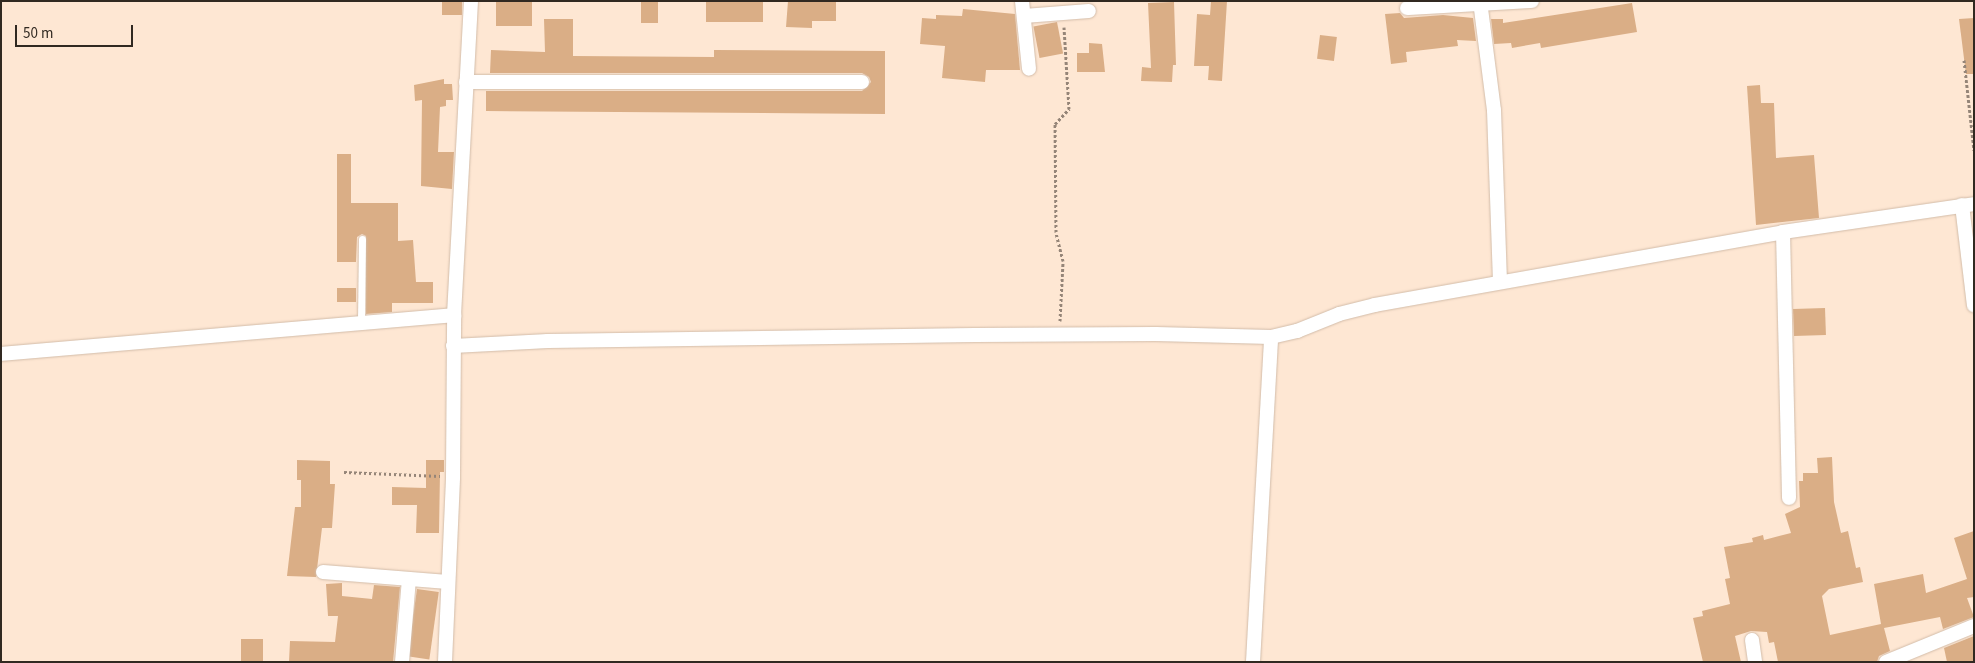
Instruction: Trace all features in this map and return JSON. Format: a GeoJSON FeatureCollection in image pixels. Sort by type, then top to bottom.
{"type":"FeatureCollection","features":[{"type":"Feature","properties":{"kind":"street"},"geometry":{"type":"LineString","coordinates":[[445,662],[453,477],[454,315],[470,1]]}},
{"type":"Feature","properties":{"kind":"street"},"geometry":{"type":"LineString","coordinates":[[1022,1],[1028,69]]}},
{"type":"Feature","properties":{"kind":"street"},"geometry":{"type":"LineString","coordinates":[[1407,8],[1532,1]]}},
{"type":"Feature","properties":{"kind":"street"},"geometry":{"type":"LineString","coordinates":[[1480,4],[1494,110],[1500,282]]}},
{"type":"Feature","properties":{"kind":"street"},"geometry":{"type":"LineString","coordinates":[[1024,16],[1089,11]]}},
{"type":"Feature","properties":{"kind":"street"},"geometry":{"type":"LineString","coordinates":[[466,82],[862,82]]}},
{"type":"Feature","properties":{"kind":"street"},"geometry":{"type":"LineString","coordinates":[[454,346],[548,340],[1060,334],[1271,337],[1297,332],[1348,312],[1500,282],[1783,232],[1968,204],[1974,305]]}},
{"type":"Feature","properties":{"kind":"street"},"geometry":{"type":"LineString","coordinates":[[1783,232],[1788,498]]}},
{"type":"Feature","properties":{"kind":"street"},"geometry":{"type":"LineString","coordinates":[[1,354],[361,321],[454,315]]}},
{"type":"Feature","properties":{"kind":"street"},"geometry":{"type":"LineString","coordinates":[[1253,662],[1271,337]]}},
{"type":"Feature","properties":{"kind":"street"},"geometry":{"type":"LineString","coordinates":[[324,572],[448,582]]}},
{"type":"Feature","properties":{"kind":"street"},"geometry":{"type":"LineString","coordinates":[[402,662],[409,579]]}},
{"type":"Feature","properties":{"kind":"street"},"geometry":{"type":"LineString","coordinates":[[1886,662],[1974,626]]}},
{"type":"Feature","properties":{"kind":"street"},"geometry":{"type":"LineString","coordinates":[[1752,640],[1755,662]]}},
{"type":"Feature","properties":{"kind":"lane"},"geometry":{"type":"LineString","coordinates":[[361,321],[362,239]]}},
{"type":"Feature","properties":{"kind":"path"},"geometry":{"type":"LineString","coordinates":[[1060,334],[1063,261],[1056,232],[1055,124],[1069,109],[1063,13]]}},
{"type":"Feature","properties":{"kind":"path"},"geometry":{"type":"LineString","coordinates":[[1964,60],[1974,150]]}},
{"type":"Feature","properties":{"kind":"path"},"geometry":{"type":"LineString","coordinates":[[344,472],[453,477]]}},
{"type":"Feature","properties":{"kind":"building"},"geometry":{"type":"Polygon","coordinates":[[[442,1],[462,1],[462,15],[442,15],[442,1]]]}},
{"type":"Feature","properties":{"kind":"building"},"geometry":{"type":"Polygon","coordinates":[[[496,1],[532,1],[532,26],[496,26],[496,1]]]}},
{"type":"Feature","properties":{"kind":"building"},"geometry":{"type":"Polygon","coordinates":[[[641,1],[658,1],[658,23],[641,23],[641,1]]]}},
{"type":"Feature","properties":{"kind":"building"},"geometry":{"type":"Polygon","coordinates":[[[706,1],[763,1],[763,22],[706,22],[706,1]]]}},
{"type":"Feature","properties":{"kind":"building"},"geometry":{"type":"Polygon","coordinates":[[[788,1],[836,1],[836,21],[812,21],[812,28],[786,27],[788,1]]]}},
{"type":"Feature","properties":{"kind":"building"},"geometry":{"type":"Polygon","coordinates":[[[1211,1],[1227,1],[1222,81],[1208,80],[1209,66],[1194,66],[1197,14],[1210,15],[1211,1]]]}},
{"type":"Feature","properties":{"kind":"building"},"geometry":{"type":"Polygon","coordinates":[[[1174,2],[1176,65],[1173,65],[1172,82],[1141,81],[1142,67],[1151,68],[1148,3],[1174,2]]]}},
{"type":"Feature","properties":{"kind":"building"},"geometry":{"type":"Polygon","coordinates":[[[1632,3],[1637,32],[1541,48],[1540,43],[1512,48],[1511,43],[1494,44],[1491,19],[1503,19],[1503,23],[1632,3]]]}},
{"type":"Feature","properties":{"kind":"building"},"geometry":{"type":"Polygon","coordinates":[[[963,9],[1015,14],[1020,70],[986,70],[985,82],[942,78],[945,46],[920,44],[922,18],[936,19],[936,15],[962,16],[963,9]]]}},
{"type":"Feature","properties":{"kind":"building"},"geometry":{"type":"Polygon","coordinates":[[[1400,13],[1404,18],[1443,15],[1473,18],[1476,41],[1457,40],[1458,46],[1406,52],[1407,62],[1391,64],[1385,14],[1400,13]]]}},
{"type":"Feature","properties":{"kind":"building"},"geometry":{"type":"Polygon","coordinates":[[[1974,18],[1974,74],[1966,74],[1959,19],[1974,18]]]}},
{"type":"Feature","properties":{"kind":"building"},"geometry":{"type":"Polygon","coordinates":[[[544,19],[573,19],[573,56],[714,57],[714,50],[885,51],[885,114],[486,111],[486,91],[862,91],[871,82],[869,77],[862,73],[490,73],[491,50],[545,52],[544,19]]]}},
{"type":"Feature","properties":{"kind":"building"},"geometry":{"type":"Polygon","coordinates":[[[1057,22],[1063,53],[1040,58],[1033,27],[1057,22]]]}},
{"type":"Feature","properties":{"kind":"building"},"geometry":{"type":"Polygon","coordinates":[[[1320,35],[1337,37],[1334,61],[1317,59],[1320,35]]]}},
{"type":"Feature","properties":{"kind":"building"},"geometry":{"type":"Polygon","coordinates":[[[1089,43],[1102,44],[1105,72],[1077,72],[1077,53],[1089,53],[1089,43]]]}},
{"type":"Feature","properties":{"kind":"building"},"geometry":{"type":"Polygon","coordinates":[[[444,79],[444,84],[452,84],[453,100],[446,100],[446,106],[440,107],[438,152],[454,152],[452,189],[421,186],[422,100],[415,101],[414,85],[444,79]]]}},
{"type":"Feature","properties":{"kind":"building"},"geometry":{"type":"Polygon","coordinates":[[[1760,85],[1761,103],[1774,103],[1776,158],[1814,155],[1819,218],[1756,225],[1747,86],[1760,85]]]}},
{"type":"Feature","properties":{"kind":"building"},"geometry":{"type":"Polygon","coordinates":[[[337,154],[351,154],[351,203],[398,203],[398,241],[413,240],[416,282],[433,282],[433,303],[392,303],[392,312],[366,314],[366,236],[362,234],[357,237],[356,262],[337,262],[337,154]]]}},
{"type":"Feature","properties":{"kind":"building"},"geometry":{"type":"Polygon","coordinates":[[[337,288],[356,288],[356,302],[337,302],[337,288]]]}},
{"type":"Feature","properties":{"kind":"building"},"geometry":{"type":"Polygon","coordinates":[[[1825,308],[1826,335],[1794,336],[1793,309],[1825,308]]]}},
{"type":"Feature","properties":{"kind":"building"},"geometry":{"type":"Polygon","coordinates":[[[1832,457],[1834,502],[1841,533],[1848,531],[1856,568],[1860,567],[1863,582],[1829,589],[1822,596],[1830,635],[1881,624],[1874,584],[1923,574],[1926,593],[1967,579],[1954,538],[1974,531],[1974,597],[1967,598],[1974,617],[1943,629],[1940,617],[1884,628],[1890,651],[1879,656],[1877,662],[1778,662],[1774,642],[1769,643],[1767,632],[1751,631],[1735,636],[1741,662],[1703,662],[1693,618],[1703,616],[1702,611],[1730,604],[1725,579],[1730,578],[1724,547],[1753,542],[1752,538],[1763,535],[1764,540],[1791,533],[1785,514],[1800,507],[1799,481],[1803,481],[1803,473],[1818,473],[1817,458],[1832,457]]]}},
{"type":"Feature","properties":{"kind":"building"},"geometry":{"type":"Polygon","coordinates":[[[297,460],[330,461],[330,484],[335,484],[332,528],[322,528],[316,577],[287,576],[295,507],[301,507],[301,480],[297,480],[297,460]]]}},
{"type":"Feature","properties":{"kind":"building"},"geometry":{"type":"Polygon","coordinates":[[[426,460],[444,460],[444,472],[440,472],[439,533],[416,533],[417,505],[392,505],[392,487],[426,488],[426,460]]]}},
{"type":"Feature","properties":{"kind":"building"},"geometry":{"type":"Polygon","coordinates":[[[342,583],[342,596],[372,599],[374,585],[400,587],[393,662],[289,662],[290,641],[335,642],[338,616],[328,616],[326,584],[342,583]]]}},
{"type":"Feature","properties":{"kind":"building"},"geometry":{"type":"Polygon","coordinates":[[[417,589],[439,592],[429,659],[408,656],[417,589]]]}},
{"type":"Feature","properties":{"kind":"building"},"geometry":{"type":"Polygon","coordinates":[[[1974,636],[1974,662],[1947,662],[1944,648],[1974,636]]]}},
{"type":"Feature","properties":{"kind":"building"},"geometry":{"type":"Polygon","coordinates":[[[241,639],[263,639],[263,662],[241,662],[241,639]]]}}]}
